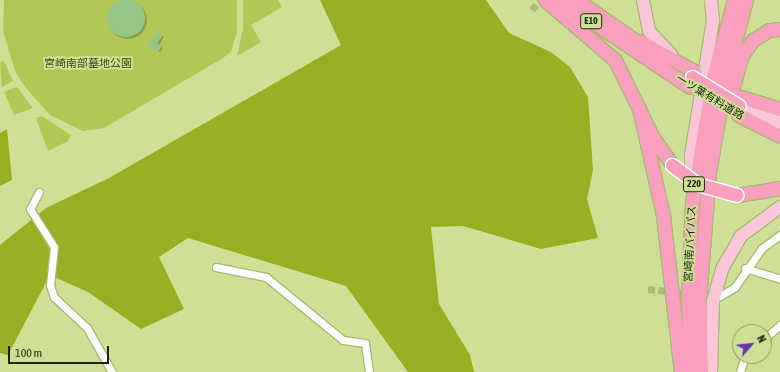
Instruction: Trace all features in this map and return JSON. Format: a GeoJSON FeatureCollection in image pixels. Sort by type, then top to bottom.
{"type":"FeatureCollection","features":[{"type":"Feature","properties":{"kind":"highway"},"geometry":{"type":"LineString","coordinates":[[545,0],[610,55],[624,74],[652,136],[672,166],[697,184],[737,195],[780,188]]}},
{"type":"Feature","properties":{"kind":"highway","name":"E10"},"geometry":{"type":"LineString","coordinates":[[560,0],[644,52]]}},
{"type":"Feature","properties":{"kind":"highway","name":"E10"},"geometry":{"type":"LineString","coordinates":[[577,0],[626,35],[644,52]]}},
{"type":"Feature","properties":{"kind":"highway","name":"宮崎南バイパス"},"geometry":{"type":"LineString","coordinates":[[690,372],[688,294],[692,203],[714,77],[734,0]]}},
{"type":"Feature","properties":{"kind":"highway","name":"宮崎南バイパス"},"geometry":{"type":"LineString","coordinates":[[701,372],[699,300],[704,210],[717,118],[746,0]]}},
{"type":"Feature","properties":{"kind":"highway"},"geometry":{"type":"LineString","coordinates":[[704,210],[742,55],[761,33],[780,29]]}},
{"type":"Feature","properties":{"kind":"highway"},"geometry":{"type":"LineString","coordinates":[[626,35],[692,78]]}},
{"type":"Feature","properties":{"kind":"highway"},"geometry":{"type":"LineString","coordinates":[[644,52],[780,127]]}},
{"type":"Feature","properties":{"kind":"highway"},"geometry":{"type":"LineString","coordinates":[[740,105],[780,109]]}},
{"type":"Feature","properties":{"kind":"highway","name":"一ツ葉有料道路"},"geometry":{"type":"LineString","coordinates":[[740,105],[780,136]]}},
{"type":"Feature","properties":{"kind":"highway"},"geometry":{"type":"LineString","coordinates":[[639,108],[664,223],[681,372]]}},
{"type":"Feature","properties":{"kind":"main road"},"geometry":{"type":"LineString","coordinates":[[643,0],[644,16],[654,39],[692,78]]}},
{"type":"Feature","properties":{"kind":"main road"},"geometry":{"type":"LineString","coordinates":[[692,203],[691,156],[713,20],[711,0]]}},
{"type":"Feature","properties":{"kind":"main road"},"geometry":{"type":"LineString","coordinates":[[740,105],[780,123]]}},
{"type":"Feature","properties":{"kind":"main road"},"geometry":{"type":"LineString","coordinates":[[711,372],[713,301],[722,269],[741,236],[780,207]]}},
{"type":"Feature","properties":{"kind":"street"},"geometry":{"type":"LineString","coordinates":[[39,192],[30,209],[54,248],[50,285],[54,297],[87,328],[112,372]]}},
{"type":"Feature","properties":{"kind":"street"},"geometry":{"type":"LineString","coordinates":[[720,296],[735,287],[745,268],[762,248],[780,234]]}},
{"type":"Feature","properties":{"kind":"street"},"geometry":{"type":"LineString","coordinates":[[216,267],[266,277],[343,340],[365,343],[368,372]]}},
{"type":"Feature","properties":{"kind":"street"},"geometry":{"type":"LineString","coordinates":[[745,268],[780,279]]}},
{"type":"Feature","properties":{"kind":"street"},"geometry":{"type":"LineString","coordinates":[[772,332],[780,325]]}},
{"type":"Feature","properties":{"kind":"green space","name":"宮崎南部墓地公園"},"geometry":{"type":"Polygon","coordinates":[[[4,0],[237,0],[237,32],[231,52],[223,58],[104,128],[83,131],[50,115],[25,87],[15,71],[3,31],[4,0]]]}},
{"type":"Feature","properties":{"kind":"green space"},"geometry":{"type":"Polygon","coordinates":[[[243,0],[278,0],[282,7],[251,25],[261,42],[237,56],[243,29],[243,0]]]}},
{"type":"Feature","properties":{"kind":"green space"},"geometry":{"type":"Polygon","coordinates":[[[320,0],[486,0],[509,33],[551,52],[570,67],[588,97],[593,170],[587,199],[598,238],[541,249],[463,226],[431,227],[439,304],[470,355],[474,372],[408,372],[346,286],[188,238],[159,257],[184,309],[141,329],[88,292],[50,275],[8,355],[0,353],[0,245],[46,208],[109,178],[341,45],[320,0]]]}},
{"type":"Feature","properties":{"kind":"green space"},"geometry":{"type":"Polygon","coordinates":[[[4,61],[13,81],[2,87],[0,62],[4,61]]]}},
{"type":"Feature","properties":{"kind":"green space"},"geometry":{"type":"Polygon","coordinates":[[[17,87],[33,108],[14,115],[4,92],[17,87]]]}},
{"type":"Feature","properties":{"kind":"green space"},"geometry":{"type":"Polygon","coordinates":[[[42,116],[71,135],[68,141],[48,151],[36,118],[42,116]]]}},
{"type":"Feature","properties":{"kind":"green space"},"geometry":{"type":"Polygon","coordinates":[[[7,129],[12,180],[0,186],[0,133],[7,129]]]}},
{"type":"Feature","properties":{"kind":"building"},"geometry":{"type":"Polygon","coordinates":[[[122,-1],[130,-1],[137,2],[142,7],[145,18],[142,29],[137,34],[130,37],[122,37],[115,34],[110,29],[107,22],[107,14],[110,7],[115,2],[122,-1]]]}},
{"type":"Feature","properties":{"kind":"building"},"geometry":{"type":"Polygon","coordinates":[[[157,32],[163,35],[157,43],[162,46],[158,52],[148,44],[157,32]]]}},
{"type":"Feature","properties":{"kind":"tunnel"},"geometry":{"type":"LineString","coordinates":[[532,10],[540,0]]}},
{"type":"Feature","properties":{"kind":"tunnel"},"geometry":{"type":"LineString","coordinates":[[648,289],[718,296]]}}]}
